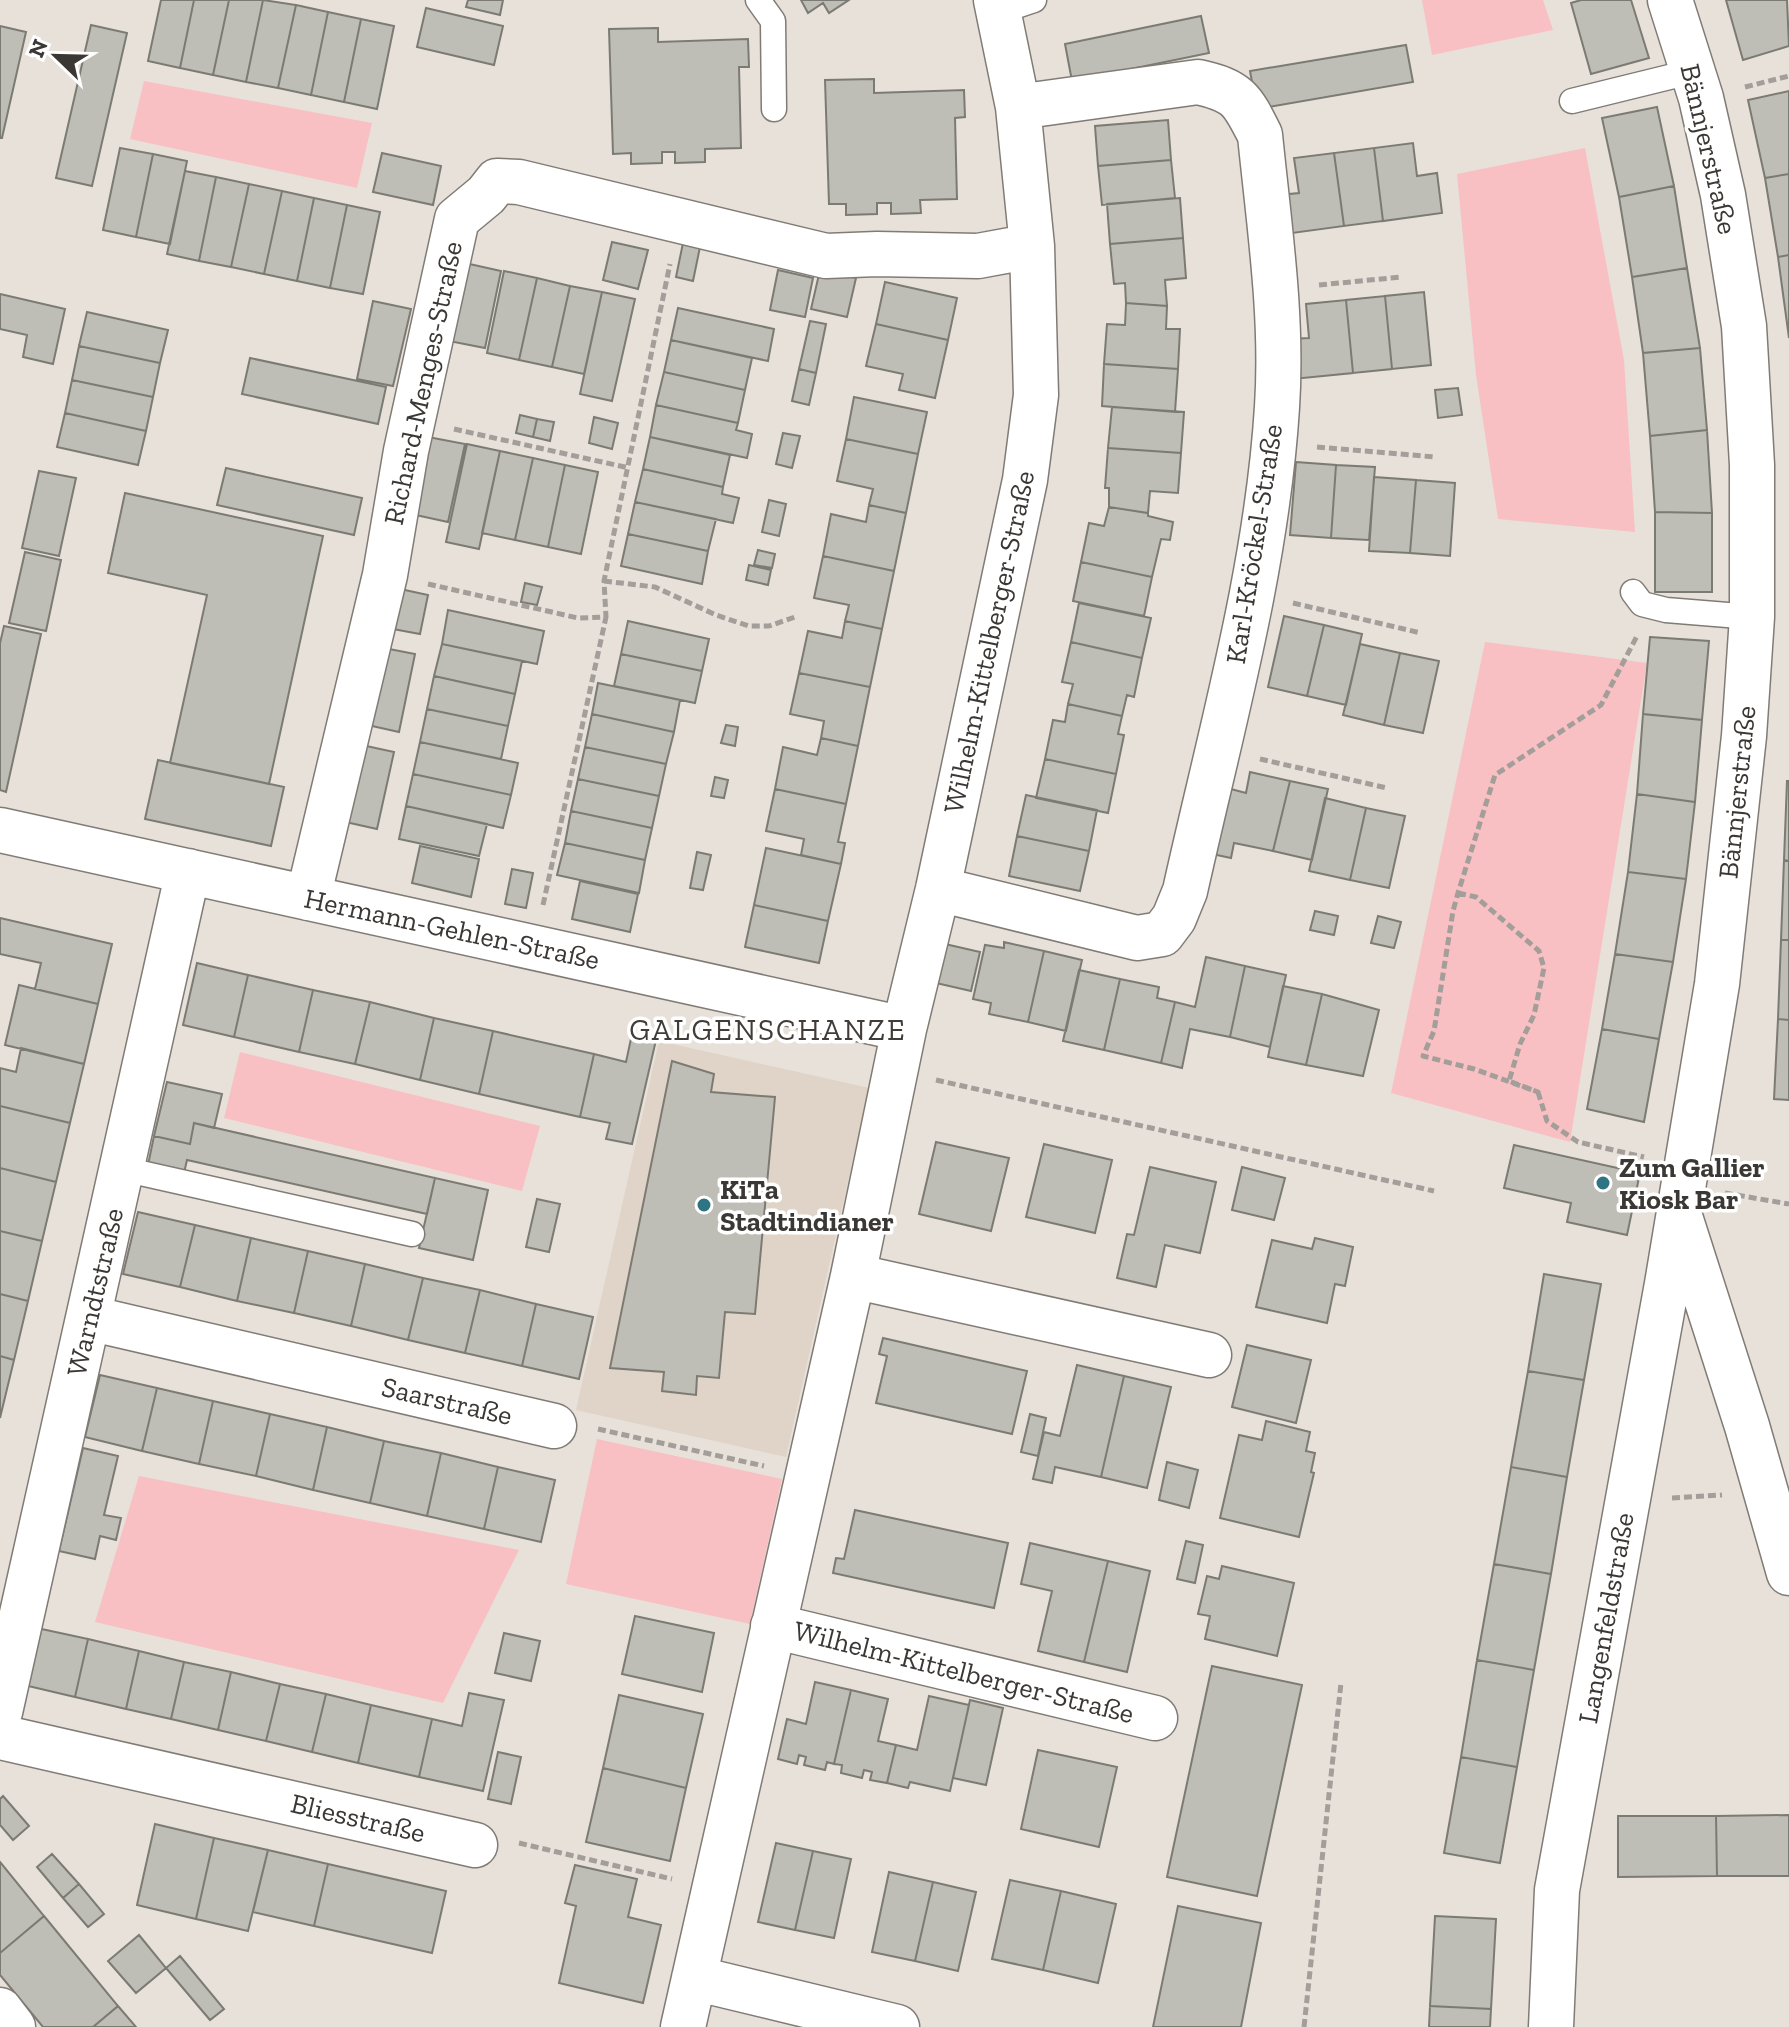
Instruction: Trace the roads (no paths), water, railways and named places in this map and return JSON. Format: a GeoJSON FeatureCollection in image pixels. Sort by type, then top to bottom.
{"type":"FeatureCollection","features":[{"type":"Feature","properties":{"kind":"street","name":"Bännjerstraße"},"geometry":{"type":"LineString","coordinates":[[1670,0],[1694,71],[1723,195],[1744,326],[1752,465],[1752,617],[1744,736],[1717,984],[1678,1211],[1789,1573]]}},
{"type":"Feature","properties":{"kind":"street","name":"Wilhelm-Kittelberger-Straße"},"geometry":{"type":"LineString","coordinates":[[683,2027],[853,1276],[1025,480],[1036,395],[1032,246],[1009,4]]}},
{"type":"Feature","properties":{"kind":"street","name":"Karl-Kröckel-Straße"},"geometry":{"type":"LineString","coordinates":[[938,889],[1137,938],[1162,934],[1174,918],[1185,891],[1251,594],[1274,444],[1278,335],[1260,135],[1246,106],[1226,88],[1198,82],[1018,107]]}},
{"type":"Feature","properties":{"kind":"street","name":"Richard-Menges-Straße"},"geometry":{"type":"LineString","coordinates":[[308,898],[385,575],[406,451],[457,219],[486,195],[497,181],[519,182],[826,256],[978,256],[1032,246]]}},
{"type":"Feature","properties":{"kind":"street","name":"Hermann-Gehlen-Straße"},"geometry":{"type":"LineString","coordinates":[[0,830],[534,947],[900,1050]]}},
{"type":"Feature","properties":{"kind":"street","name":"Warndtstraße"},"geometry":{"type":"LineString","coordinates":[[0,1712],[188,871]]}},
{"type":"Feature","properties":{"kind":"street","name":"Langenfeldstraße"},"geometry":{"type":"LineString","coordinates":[[1551,2027],[1557,1890],[1678,1211]]}},
{"type":"Feature","properties":{"kind":"street"},"geometry":{"type":"LineString","coordinates":[[853,1276],[1209,1355]]}},
{"type":"Feature","properties":{"kind":"street","name":"Saarstraße"},"geometry":{"type":"LineString","coordinates":[[89,1318],[554,1426]]}},
{"type":"Feature","properties":{"kind":"street","name":"Wilhelm-Kittelberger-Straße"},"geometry":{"type":"LineString","coordinates":[[773,1626],[1155,1718]]}},
{"type":"Feature","properties":{"kind":"street","name":"Bliesstraße"},"geometry":{"type":"LineString","coordinates":[[0,1737],[475,1845]]}},
{"type":"Feature","properties":{"kind":"street"},"geometry":{"type":"LineString","coordinates":[[694,1978],[897,2027]]}},
{"type":"Feature","properties":{"kind":"street"},"geometry":{"type":"LineString","coordinates":[[0,2010],[13,2027]]}},
{"type":"Feature","properties":{"kind":"lane"},"geometry":{"type":"LineString","coordinates":[[758,0],[773,21],[774,109]]}},
{"type":"Feature","properties":{"kind":"lane"},"geometry":{"type":"LineString","coordinates":[[1572,101],[1694,71]]}},
{"type":"Feature","properties":{"kind":"lane"},"geometry":{"type":"LineString","coordinates":[[1638,598],[1666,610],[1752,617]]}},
{"type":"Feature","properties":{"kind":"lane"},"geometry":{"type":"LineString","coordinates":[[123,1169],[412,1234]]}},
{"type":"Feature","properties":{"kind":"place","name":"Zum Gallier Kiosk Bar"},"geometry":{"type":"Point","coordinates":[1603,1183]}},
{"type":"Feature","properties":{"kind":"place","name":"KiTa Stadtindianer"},"geometry":{"type":"Point","coordinates":[704,1205]}},
{"type":"Feature","properties":{"kind":"district","name":"GALGENSCHANZE"},"geometry":{"type":"Point","coordinates":[768,1030]}}]}
